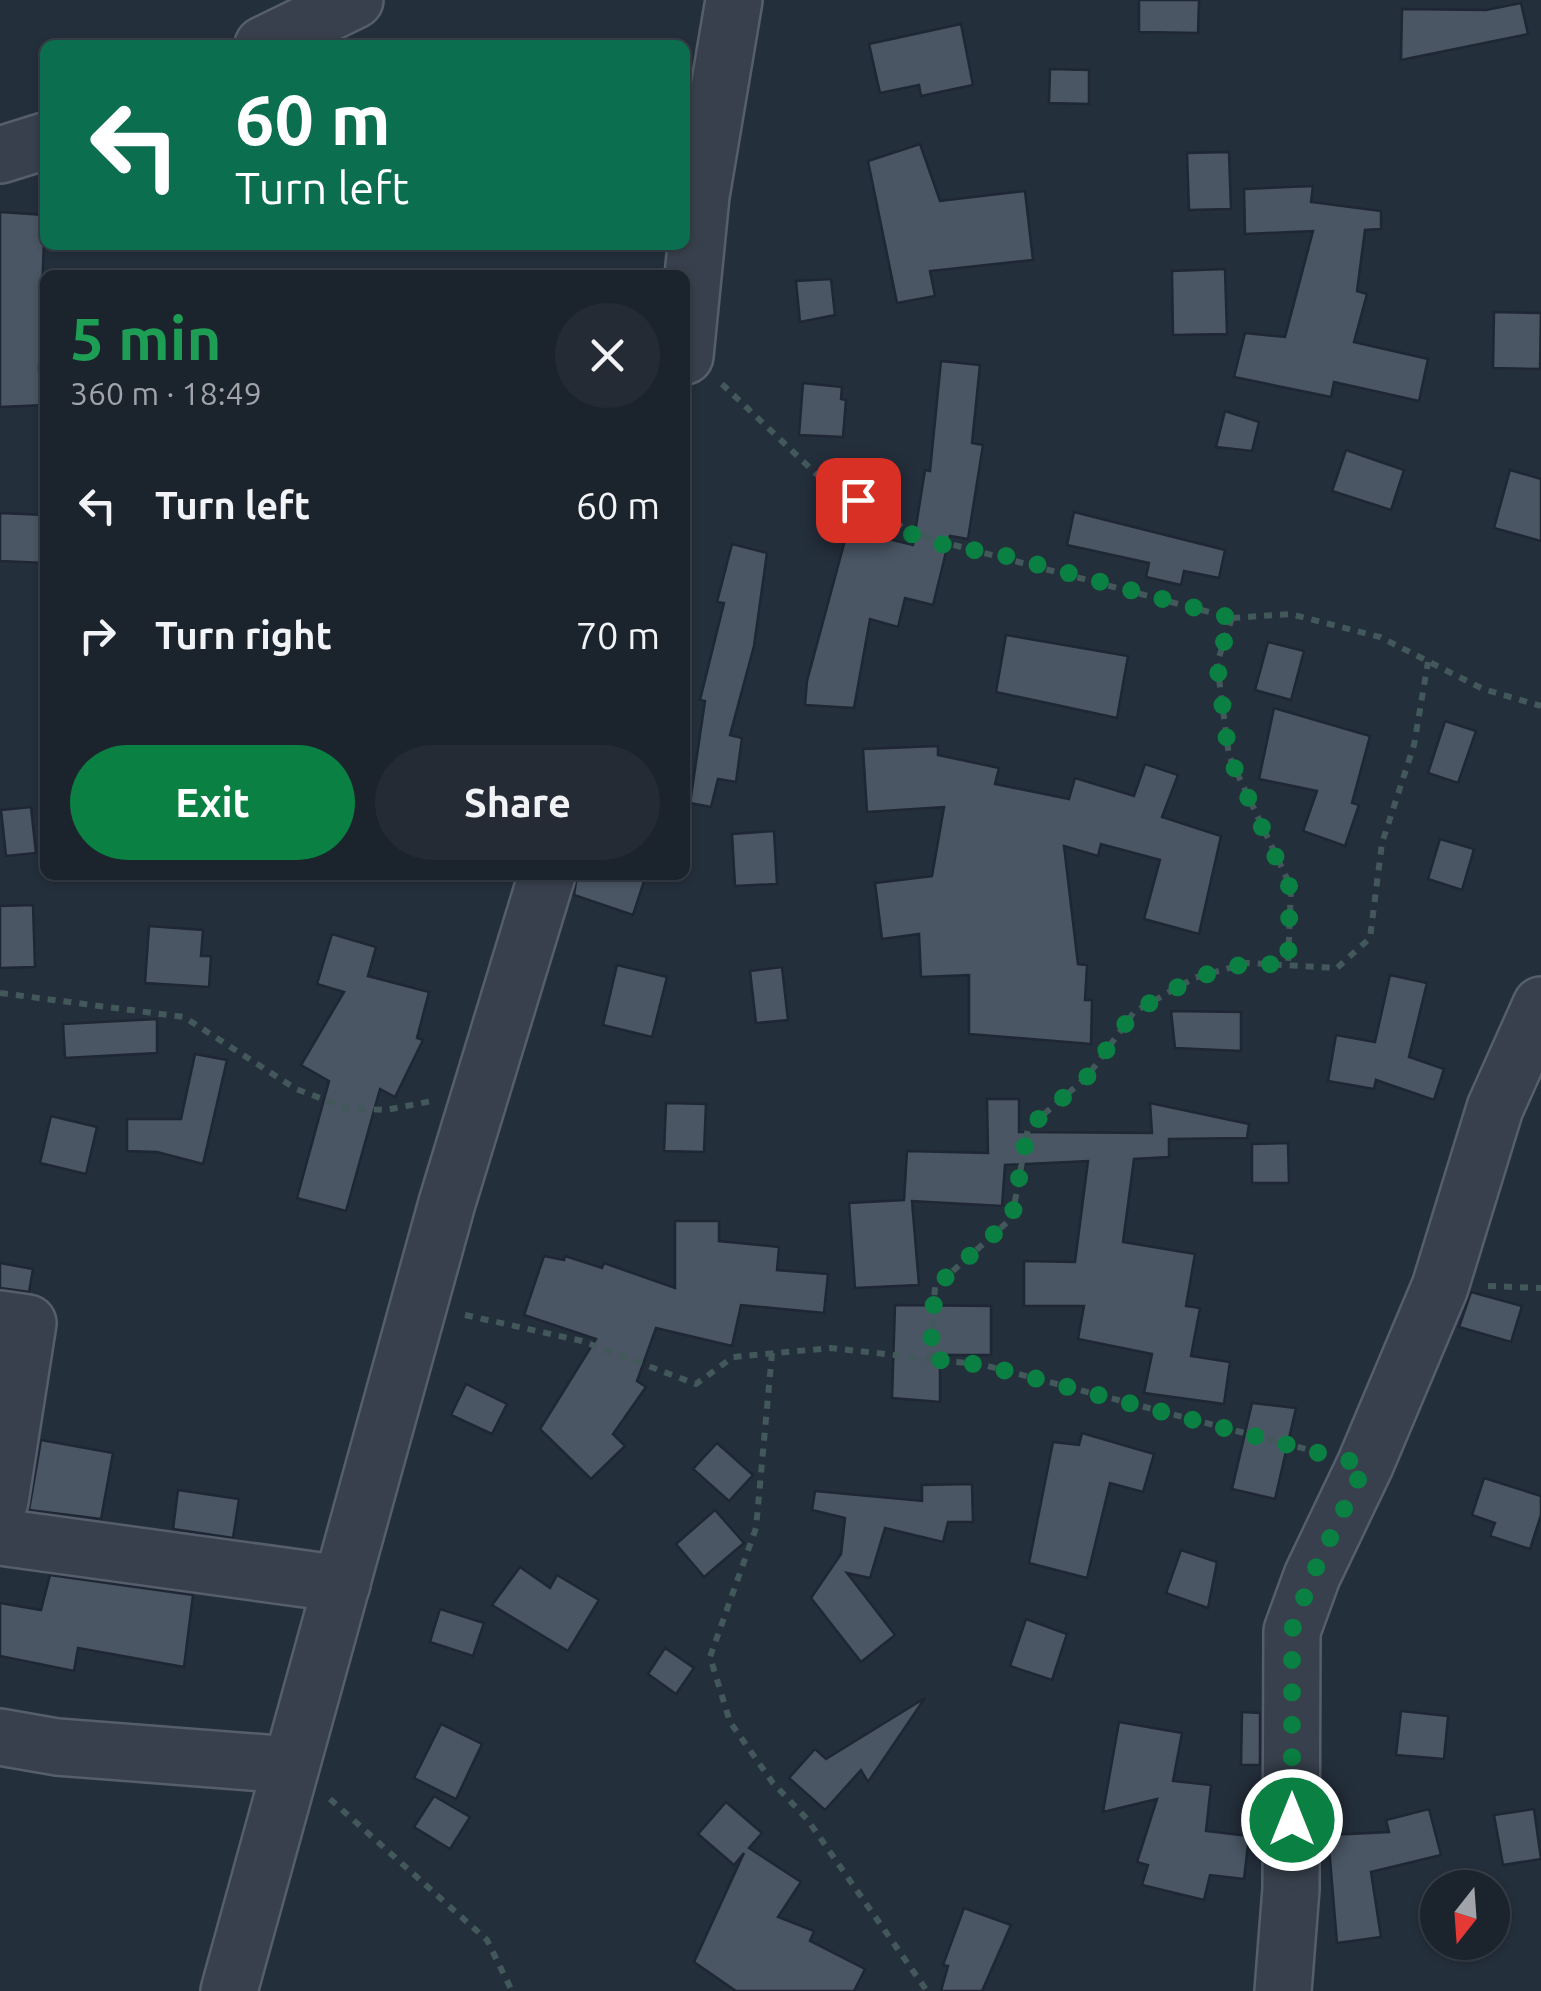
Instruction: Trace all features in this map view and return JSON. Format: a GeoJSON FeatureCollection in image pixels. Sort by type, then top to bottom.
{"type":"FeatureCollection","features":[{"type":"Feature","properties":{"kind":"street"},"geometry":{"type":"LineString","coordinates":[[273,40],[355,0]]}},
{"type":"Feature","properties":{"kind":"street"},"geometry":{"type":"LineString","coordinates":[[690,307],[701,196],[734,0]]}},
{"type":"Feature","properties":{"kind":"street"},"geometry":{"type":"LineString","coordinates":[[0,155],[40,143]]}},
{"type":"Feature","properties":{"kind":"street"},"geometry":{"type":"LineString","coordinates":[[229,1991],[423,1290],[545,880]]}},
{"type":"Feature","properties":{"kind":"street"},"geometry":{"type":"LineString","coordinates":[[1283,1991],[1292,1888],[1292,1630],[1312,1576],[1365,1465],[1440,1287],[1496,1108],[1541,1005]]}},
{"type":"Feature","properties":{"kind":"street"},"geometry":{"type":"LineString","coordinates":[[0,1319],[28,1323],[0,1501]]}},
{"type":"Feature","properties":{"kind":"street"},"geometry":{"type":"LineString","coordinates":[[0,1537],[342,1584]]}},
{"type":"Feature","properties":{"kind":"street"},"geometry":{"type":"LineString","coordinates":[[0,1737],[58,1746],[292,1765]]}},
{"type":"Feature","properties":{"kind":"path"},"geometry":{"type":"LineString","coordinates":[[690,351],[830,487],[886,513],[908,533],[1232,618],[1290,614],[1380,637],[1484,689],[1541,706]]}},
{"type":"Feature","properties":{"kind":"path"},"geometry":{"type":"LineString","coordinates":[[1232,618],[1217,663],[1229,756],[1290,888],[1288,965]]}},
{"type":"Feature","properties":{"kind":"path"},"geometry":{"type":"LineString","coordinates":[[930,1359],[935,1287],[1012,1218],[1028,1128],[1087,1077],[1134,1012],[1194,978],[1247,963],[1337,968],[1370,938],[1382,843],[1414,745],[1428,662]]}},
{"type":"Feature","properties":{"kind":"path"},"geometry":{"type":"LineString","coordinates":[[0,993],[184,1017],[296,1088],[347,1108],[386,1110],[480,1092]]}},
{"type":"Feature","properties":{"kind":"path"},"geometry":{"type":"LineString","coordinates":[[423,1290],[467,1316],[582,1341],[696,1384],[733,1357],[831,1348],[984,1365],[1365,1465]]}},
{"type":"Feature","properties":{"kind":"path"},"geometry":{"type":"LineString","coordinates":[[772,1353],[756,1528],[710,1657],[730,1722],[773,1784],[807,1819],[927,1991]]}},
{"type":"Feature","properties":{"kind":"path"},"geometry":{"type":"LineString","coordinates":[[292,1765],[487,1940],[512,1991]]}},
{"type":"Feature","properties":{"kind":"building"},"geometry":{"type":"Polygon","coordinates":[[[1139,0],[1199,0],[1198,33],[1139,32],[1139,0]]]}},
{"type":"Feature","properties":{"kind":"building"},"geometry":{"type":"Polygon","coordinates":[[[1521,3],[1528,34],[1401,60],[1402,9],[1486,10],[1521,3]]]}},
{"type":"Feature","properties":{"kind":"building"},"geometry":{"type":"Polygon","coordinates":[[[961,24],[973,85],[921,96],[919,85],[880,93],[869,44],[961,24]]]}},
{"type":"Feature","properties":{"kind":"building"},"geometry":{"type":"Polygon","coordinates":[[[1050,69],[1089,70],[1089,104],[1049,103],[1050,69]]]}},
{"type":"Feature","properties":{"kind":"building"},"geometry":{"type":"Polygon","coordinates":[[[920,144],[940,201],[1025,191],[1033,260],[930,271],[935,296],[897,303],[868,161],[920,144]]]}},
{"type":"Feature","properties":{"kind":"building"},"geometry":{"type":"Polygon","coordinates":[[[1229,152],[1231,209],[1189,210],[1187,153],[1229,152]]]}},
{"type":"Feature","properties":{"kind":"building"},"geometry":{"type":"Polygon","coordinates":[[[1313,186],[1311,202],[1381,211],[1381,229],[1365,230],[1357,291],[1367,294],[1354,342],[1428,359],[1419,401],[1334,382],[1331,397],[1234,377],[1245,333],[1285,337],[1313,231],[1245,234],[1244,189],[1313,186]]]}},
{"type":"Feature","properties":{"kind":"building"},"geometry":{"type":"Polygon","coordinates":[[[0,212],[40,215],[40,250],[44,250],[40,270],[40,405],[0,407],[0,212]]]}},
{"type":"Feature","properties":{"kind":"building"},"geometry":{"type":"Polygon","coordinates":[[[1225,269],[1227,334],[1173,335],[1172,271],[1225,269]]]}},
{"type":"Feature","properties":{"kind":"building"},"geometry":{"type":"Polygon","coordinates":[[[831,279],[835,315],[800,322],[796,281],[831,279]]]}},
{"type":"Feature","properties":{"kind":"building"},"geometry":{"type":"Polygon","coordinates":[[[1494,312],[1541,313],[1540,369],[1493,368],[1494,312]]]}},
{"type":"Feature","properties":{"kind":"building"},"geometry":{"type":"Polygon","coordinates":[[[941,361],[980,365],[972,443],[983,445],[968,539],[950,536],[933,605],[905,598],[898,627],[870,619],[854,708],[805,705],[807,681],[848,529],[913,545],[925,470],[930,471],[941,361]]]}},
{"type":"Feature","properties":{"kind":"building"},"geometry":{"type":"Polygon","coordinates":[[[803,383],[842,387],[841,399],[846,400],[843,437],[799,435],[803,383]]]}},
{"type":"Feature","properties":{"kind":"building"},"geometry":{"type":"Polygon","coordinates":[[[1225,411],[1259,422],[1252,451],[1216,447],[1225,411]]]}},
{"type":"Feature","properties":{"kind":"building"},"geometry":{"type":"Polygon","coordinates":[[[1346,450],[1404,470],[1391,510],[1332,491],[1346,450]]]}},
{"type":"Feature","properties":{"kind":"building"},"geometry":{"type":"Polygon","coordinates":[[[1510,470],[1541,479],[1541,541],[1494,528],[1510,470]]]}},
{"type":"Feature","properties":{"kind":"building"},"geometry":{"type":"Polygon","coordinates":[[[1074,512],[1225,550],[1219,578],[1184,571],[1181,585],[1146,577],[1149,563],[1067,545],[1074,512]]]}},
{"type":"Feature","properties":{"kind":"building"},"geometry":{"type":"Polygon","coordinates":[[[0,513],[40,515],[40,563],[0,561],[0,513]]]}},
{"type":"Feature","properties":{"kind":"building"},"geometry":{"type":"Polygon","coordinates":[[[732,544],[767,553],[754,646],[730,735],[742,738],[736,782],[718,779],[711,807],[690,803],[705,701],[700,700],[724,603],[717,602],[732,544]]]}},
{"type":"Feature","properties":{"kind":"building"},"geometry":{"type":"Polygon","coordinates":[[[1006,635],[1128,656],[1117,718],[996,692],[1006,635]]]}},
{"type":"Feature","properties":{"kind":"building"},"geometry":{"type":"Polygon","coordinates":[[[1268,642],[1304,651],[1291,700],[1255,690],[1268,642]]]}},
{"type":"Feature","properties":{"kind":"building"},"geometry":{"type":"Polygon","coordinates":[[[1274,708],[1370,736],[1352,803],[1359,805],[1345,846],[1303,831],[1317,791],[1259,779],[1274,708]]]}},
{"type":"Feature","properties":{"kind":"building"},"geometry":{"type":"Polygon","coordinates":[[[1445,721],[1476,731],[1458,783],[1428,773],[1445,721]]]}},
{"type":"Feature","properties":{"kind":"building"},"geometry":{"type":"Polygon","coordinates":[[[938,746],[938,755],[999,768],[995,784],[1069,799],[1075,778],[1134,796],[1145,764],[1178,775],[1162,817],[1221,836],[1199,934],[1144,919],[1160,860],[1101,844],[1098,856],[1064,846],[1078,964],[1087,965],[1085,1000],[1092,1000],[1091,1044],[969,1034],[969,975],[921,977],[919,934],[882,939],[875,883],[932,876],[944,807],[867,812],[863,749],[938,746]]]}},
{"type":"Feature","properties":{"kind":"building"},"geometry":{"type":"Polygon","coordinates":[[[31,807],[36,853],[6,856],[1,810],[31,807]]]}},
{"type":"Feature","properties":{"kind":"building"},"geometry":{"type":"Polygon","coordinates":[[[774,831],[777,884],[735,886],[732,834],[774,831]]]}},
{"type":"Feature","properties":{"kind":"building"},"geometry":{"type":"Polygon","coordinates":[[[1440,839],[1474,849],[1462,890],[1428,879],[1440,839]]]}},
{"type":"Feature","properties":{"kind":"building"},"geometry":{"type":"Polygon","coordinates":[[[576,880],[644,880],[633,915],[574,895],[576,880]]]}},
{"type":"Feature","properties":{"kind":"building"},"geometry":{"type":"Polygon","coordinates":[[[33,905],[35,967],[0,968],[0,906],[33,905]]]}},
{"type":"Feature","properties":{"kind":"building"},"geometry":{"type":"Polygon","coordinates":[[[149,926],[203,930],[201,956],[211,956],[209,987],[145,983],[149,926]]]}},
{"type":"Feature","properties":{"kind":"building"},"geometry":{"type":"Polygon","coordinates":[[[332,934],[376,947],[368,976],[429,992],[417,1038],[423,1040],[395,1097],[380,1089],[346,1211],[297,1198],[329,1081],[301,1065],[344,992],[317,984],[332,934]]]}},
{"type":"Feature","properties":{"kind":"building"},"geometry":{"type":"Polygon","coordinates":[[[617,965],[667,977],[652,1037],[603,1025],[617,965]]]}},
{"type":"Feature","properties":{"kind":"building"},"geometry":{"type":"Polygon","coordinates":[[[782,967],[788,1020],[756,1023],[750,971],[782,967]]]}},
{"type":"Feature","properties":{"kind":"building"},"geometry":{"type":"Polygon","coordinates":[[[1390,975],[1427,983],[1409,1057],[1444,1069],[1434,1100],[1376,1080],[1374,1089],[1328,1081],[1336,1035],[1375,1042],[1390,975]]]}},
{"type":"Feature","properties":{"kind":"building"},"geometry":{"type":"Polygon","coordinates":[[[1171,1011],[1241,1012],[1241,1051],[1175,1048],[1171,1011]]]}},
{"type":"Feature","properties":{"kind":"building"},"geometry":{"type":"Polygon","coordinates":[[[157,1019],[157,1053],[65,1058],[63,1024],[157,1019]]]}},
{"type":"Feature","properties":{"kind":"building"},"geometry":{"type":"Polygon","coordinates":[[[195,1054],[227,1060],[203,1164],[157,1152],[127,1151],[127,1119],[181,1119],[195,1054]]]}},
{"type":"Feature","properties":{"kind":"building"},"geometry":{"type":"Polygon","coordinates":[[[987,1099],[1019,1099],[1019,1132],[1152,1133],[1150,1103],[1249,1124],[1247,1138],[1169,1139],[1169,1157],[1134,1159],[1123,1242],[1195,1254],[1186,1306],[1200,1308],[1191,1356],[1230,1362],[1224,1404],[1144,1393],[1152,1354],[1078,1339],[1084,1306],[1024,1306],[1024,1261],[1075,1262],[1088,1161],[1005,1165],[1002,1206],[912,1201],[919,1285],[855,1288],[849,1203],[904,1200],[907,1151],[988,1153],[987,1099]]]}},
{"type":"Feature","properties":{"kind":"building"},"geometry":{"type":"Polygon","coordinates":[[[666,1103],[706,1104],[704,1152],[664,1151],[666,1103]]]}},
{"type":"Feature","properties":{"kind":"building"},"geometry":{"type":"Polygon","coordinates":[[[51,1116],[97,1127],[86,1174],[40,1163],[51,1116]]]}},
{"type":"Feature","properties":{"kind":"building"},"geometry":{"type":"Polygon","coordinates":[[[1288,1143],[1289,1183],[1252,1183],[1252,1144],[1288,1143]]]}},
{"type":"Feature","properties":{"kind":"building"},"geometry":{"type":"Polygon","coordinates":[[[675,1221],[719,1221],[719,1241],[779,1247],[777,1270],[828,1274],[824,1313],[741,1305],[732,1346],[656,1328],[637,1381],[646,1387],[613,1434],[625,1446],[591,1479],[540,1429],[596,1339],[524,1315],[544,1256],[564,1260],[565,1256],[602,1268],[604,1263],[675,1288],[675,1221]]]}},
{"type":"Feature","properties":{"kind":"building"},"geometry":{"type":"Polygon","coordinates":[[[0,1263],[33,1269],[29,1292],[0,1288],[0,1263]]]}},
{"type":"Feature","properties":{"kind":"building"},"geometry":{"type":"Polygon","coordinates":[[[1471,1292],[1522,1306],[1511,1342],[1459,1327],[1471,1292]]]}},
{"type":"Feature","properties":{"kind":"building"},"geometry":{"type":"Polygon","coordinates":[[[895,1305],[991,1306],[991,1355],[940,1355],[940,1402],[892,1398],[895,1305]]]}},
{"type":"Feature","properties":{"kind":"building"},"geometry":{"type":"Polygon","coordinates":[[[466,1384],[507,1404],[492,1434],[451,1415],[466,1384]]]}},
{"type":"Feature","properties":{"kind":"building"},"geometry":{"type":"Polygon","coordinates":[[[1252,1403],[1296,1408],[1275,1499],[1232,1489],[1252,1403]]]}},
{"type":"Feature","properties":{"kind":"building"},"geometry":{"type":"Polygon","coordinates":[[[1082,1433],[1154,1454],[1143,1492],[1110,1483],[1087,1578],[1029,1563],[1053,1442],[1079,1445],[1082,1433]]]}},
{"type":"Feature","properties":{"kind":"building"},"geometry":{"type":"Polygon","coordinates":[[[41,1440],[113,1453],[101,1519],[29,1510],[41,1440]]]}},
{"type":"Feature","properties":{"kind":"building"},"geometry":{"type":"Polygon","coordinates":[[[717,1443],[753,1475],[729,1501],[693,1469],[717,1443]]]}},
{"type":"Feature","properties":{"kind":"building"},"geometry":{"type":"Polygon","coordinates":[[[1484,1478],[1541,1496],[1541,1515],[1530,1549],[1490,1536],[1495,1523],[1472,1515],[1484,1478]]]}},
{"type":"Feature","properties":{"kind":"building"},"geometry":{"type":"Polygon","coordinates":[[[972,1484],[973,1522],[948,1522],[943,1542],[885,1528],[870,1578],[847,1573],[895,1635],[861,1662],[811,1598],[841,1554],[845,1518],[812,1510],[815,1491],[922,1501],[922,1485],[972,1484]]]}},
{"type":"Feature","properties":{"kind":"building"},"geometry":{"type":"Polygon","coordinates":[[[178,1490],[239,1499],[233,1538],[173,1529],[178,1490]]]}},
{"type":"Feature","properties":{"kind":"building"},"geometry":{"type":"Polygon","coordinates":[[[715,1510],[744,1543],[704,1577],[676,1544],[715,1510]]]}},
{"type":"Feature","properties":{"kind":"building"},"geometry":{"type":"Polygon","coordinates":[[[1181,1550],[1217,1562],[1208,1608],[1166,1593],[1181,1550]]]}},
{"type":"Feature","properties":{"kind":"building"},"geometry":{"type":"Polygon","coordinates":[[[520,1567],[550,1588],[557,1575],[599,1600],[568,1651],[492,1605],[520,1567]]]}},
{"type":"Feature","properties":{"kind":"building"},"geometry":{"type":"Polygon","coordinates":[[[50,1575],[193,1595],[184,1667],[78,1648],[74,1671],[0,1656],[0,1603],[41,1610],[50,1575]]]}},
{"type":"Feature","properties":{"kind":"building"},"geometry":{"type":"Polygon","coordinates":[[[440,1609],[484,1623],[473,1656],[430,1642],[440,1609]]]}},
{"type":"Feature","properties":{"kind":"building"},"geometry":{"type":"Polygon","coordinates":[[[1026,1619],[1067,1634],[1052,1680],[1010,1666],[1026,1619]]]}},
{"type":"Feature","properties":{"kind":"building"},"geometry":{"type":"Polygon","coordinates":[[[665,1648],[694,1668],[676,1694],[648,1674],[665,1648]]]}},
{"type":"Feature","properties":{"kind":"building"},"geometry":{"type":"Polygon","coordinates":[[[925,1698],[868,1782],[861,1770],[825,1810],[789,1778],[815,1749],[826,1759],[925,1698]]]}},
{"type":"Feature","properties":{"kind":"building"},"geometry":{"type":"Polygon","coordinates":[[[1401,1711],[1448,1716],[1444,1759],[1396,1755],[1401,1711]]]}},
{"type":"Feature","properties":{"kind":"building"},"geometry":{"type":"Polygon","coordinates":[[[1242,1712],[1260,1713],[1260,1765],[1241,1765],[1242,1712]]]}},
{"type":"Feature","properties":{"kind":"building"},"geometry":{"type":"Polygon","coordinates":[[[1119,1722],[1182,1733],[1173,1781],[1211,1785],[1206,1831],[1249,1836],[1244,1879],[1210,1875],[1204,1900],[1142,1885],[1148,1865],[1137,1862],[1157,1799],[1103,1812],[1119,1722]]]}},
{"type":"Feature","properties":{"kind":"building"},"geometry":{"type":"Polygon","coordinates":[[[441,1724],[482,1744],[456,1799],[414,1778],[441,1724]]]}},
{"type":"Feature","properties":{"kind":"building"},"geometry":{"type":"Polygon","coordinates":[[[434,1796],[470,1817],[450,1849],[414,1827],[434,1796]]]}},
{"type":"Feature","properties":{"kind":"building"},"geometry":{"type":"Polygon","coordinates":[[[726,1802],[762,1833],[749,1848],[801,1882],[778,1917],[814,1931],[810,1941],[865,1969],[854,1991],[736,1991],[694,1962],[744,1853],[734,1865],[698,1834],[726,1802]]]}},
{"type":"Feature","properties":{"kind":"building"},"geometry":{"type":"Polygon","coordinates":[[[1429,1809],[1441,1855],[1371,1872],[1381,1937],[1337,1943],[1328,1835],[1389,1832],[1386,1820],[1429,1809]]]}},
{"type":"Feature","properties":{"kind":"building"},"geometry":{"type":"Polygon","coordinates":[[[1534,1809],[1541,1859],[1503,1865],[1494,1815],[1534,1809]]]}},
{"type":"Feature","properties":{"kind":"building"},"geometry":{"type":"Polygon","coordinates":[[[964,1908],[1011,1925],[982,1991],[941,1991],[948,1966],[943,1965],[964,1908]]]}},
{"type":"Feature","properties":{"kind":"route"},"geometry":{"type":"LineString","coordinates":[[858,500],[886,513],[908,533],[954,548],[992,552],[1104,586],[1232,618],[1217,663],[1229,756],[1271,839],[1290,888],[1288,965],[1247,963],[1194,978],[1134,1012],[1087,1077],[1028,1128],[1012,1218],[935,1287],[930,1359],[984,1365],[1365,1465],[1312,1576],[1292,1630],[1292,1820]]}}]}
